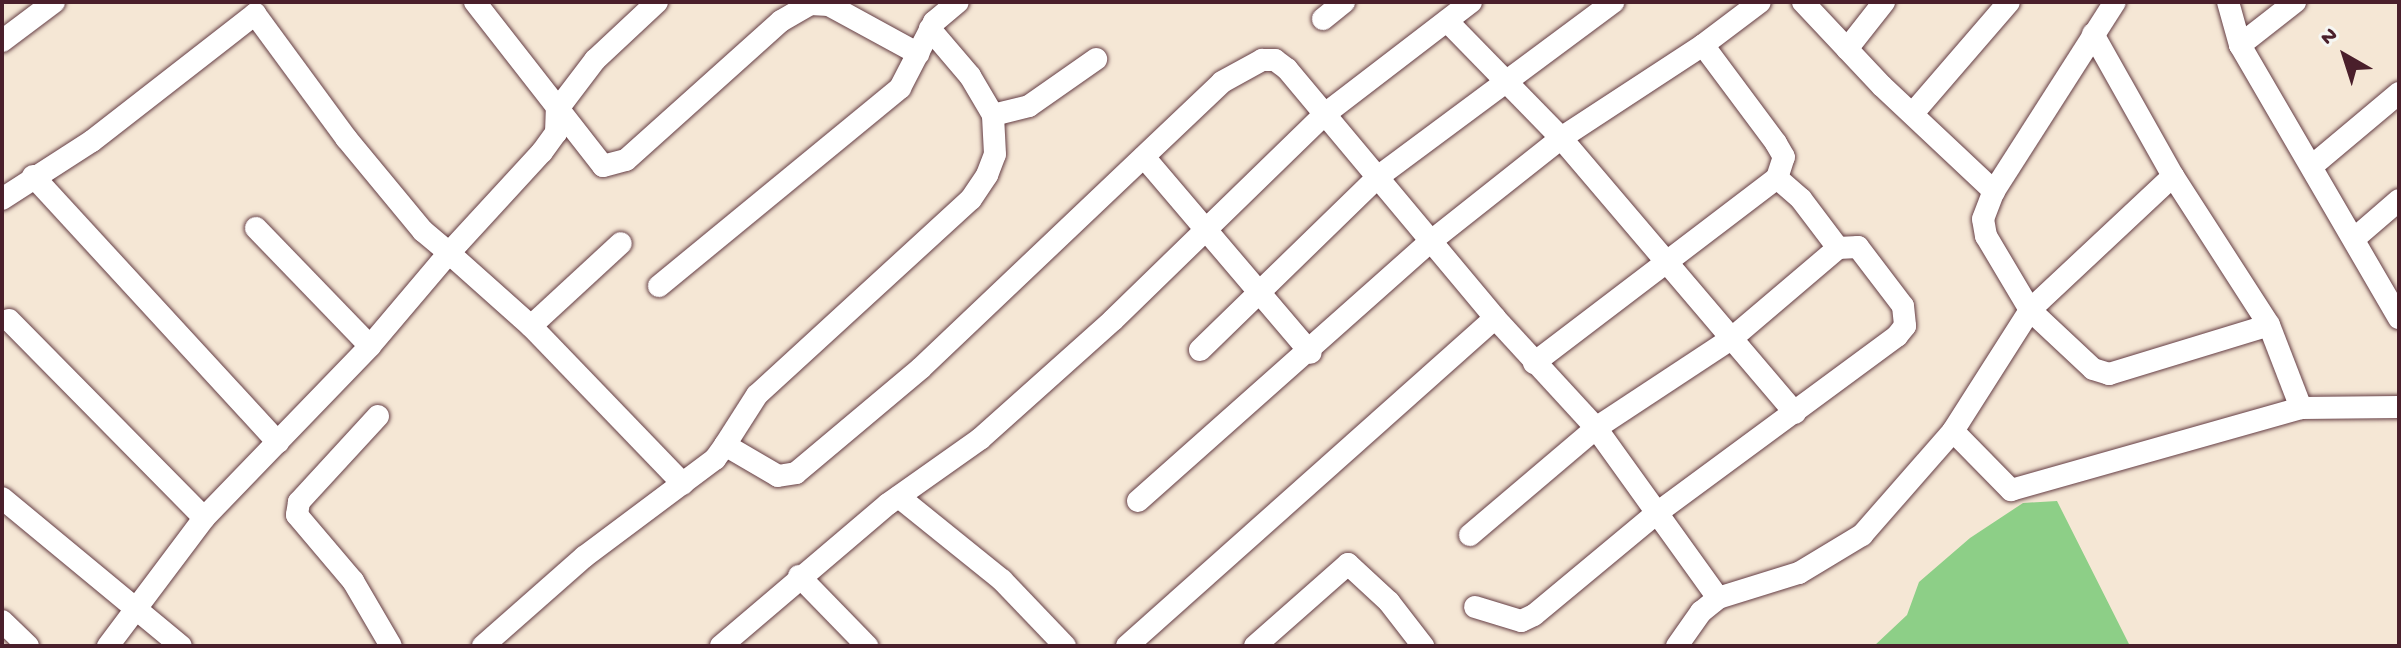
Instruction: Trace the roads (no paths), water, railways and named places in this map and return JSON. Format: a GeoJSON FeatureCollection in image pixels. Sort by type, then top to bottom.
{"type":"FeatureCollection","features":[{"type":"Feature","properties":{"kind":"street"},"geometry":{"type":"LineString","coordinates":[[2,41],[54,2]]}},
{"type":"Feature","properties":{"kind":"street"},"geometry":{"type":"LineString","coordinates":[[475,2],[603,166],[626,160],[781,21],[811,3],[829,5],[919,54]]}},
{"type":"Feature","properties":{"kind":"street"},"geometry":{"type":"LineString","coordinates":[[108,646],[204,518],[370,346],[449,253],[542,152],[556,133],[557,110],[595,60],[657,2]]}},
{"type":"Feature","properties":{"kind":"street"},"geometry":{"type":"LineString","coordinates":[[659,286],[900,88],[930,29],[958,2]]}},
{"type":"Feature","properties":{"kind":"street"},"geometry":{"type":"LineString","coordinates":[[1323,19],[1344,2]]}},
{"type":"Feature","properties":{"kind":"street"},"geometry":{"type":"LineString","coordinates":[[721,646],[799,576],[1016,408],[1325,114],[1471,2]]}},
{"type":"Feature","properties":{"kind":"street"},"geometry":{"type":"LineString","coordinates":[[1200,350],[1379,176],[1613,2]]}},
{"type":"Feature","properties":{"kind":"street"},"geometry":{"type":"LineString","coordinates":[[1138,501],[1311,353],[1430,242],[1561,138],[1703,45],[1760,2]]}},
{"type":"Feature","properties":{"kind":"street"},"geometry":{"type":"LineString","coordinates":[[1803,2],[1847,49],[1994,191]]}},
{"type":"Feature","properties":{"kind":"street"},"geometry":{"type":"LineString","coordinates":[[1847,49],[1884,2]]}},
{"type":"Feature","properties":{"kind":"street"},"geometry":{"type":"LineString","coordinates":[[1914,112],[2009,2]]}},
{"type":"Feature","properties":{"kind":"street"},"geometry":{"type":"LineString","coordinates":[[2115,2],[1994,191],[1983,219],[1986,236],[2030,310],[2093,369],[2109,374],[2269,325]]}},
{"type":"Feature","properties":{"kind":"street"},"geometry":{"type":"LineString","coordinates":[[2228,2],[2240,45],[2397,311]]}},
{"type":"Feature","properties":{"kind":"street"},"geometry":{"type":"LineString","coordinates":[[2240,45],[2295,2]]}},
{"type":"Feature","properties":{"kind":"street"},"geometry":{"type":"LineString","coordinates":[[2,199],[33,176],[92,141],[262,8],[346,138],[423,231],[531,326],[683,484]]}},
{"type":"Feature","properties":{"kind":"street"},"geometry":{"type":"LineString","coordinates":[[1447,21],[1561,138],[1665,264],[1795,413]]}},
{"type":"Feature","properties":{"kind":"street"},"geometry":{"type":"LineString","coordinates":[[483,646],[584,557],[683,484],[725,445],[757,395],[971,199],[995,154],[993,115],[970,76],[930,29]]}},
{"type":"Feature","properties":{"kind":"street"},"geometry":{"type":"LineString","coordinates":[[2093,34],[2173,176],[2269,325],[2301,408]]}},
{"type":"Feature","properties":{"kind":"street"},"geometry":{"type":"LineString","coordinates":[[1534,363],[1777,178],[1784,157],[1703,45]]}},
{"type":"Feature","properties":{"kind":"street"},"geometry":{"type":"LineString","coordinates":[[993,115],[1029,106],[1096,59]]}},
{"type":"Feature","properties":{"kind":"street"},"geometry":{"type":"LineString","coordinates":[[725,445],[778,476],[796,473],[921,368],[1222,82],[1262,60],[1275,60],[1287,69],[1379,176],[1430,242],[1534,363],[1596,428],[1718,598]]}},
{"type":"Feature","properties":{"kind":"street"},"geometry":{"type":"LineString","coordinates":[[2312,166],[2399,93]]}},
{"type":"Feature","properties":{"kind":"street"},"geometry":{"type":"LineString","coordinates":[[1144,157],[1311,353]]}},
{"type":"Feature","properties":{"kind":"street"},"geometry":{"type":"LineString","coordinates":[[33,176],[278,442]]}},
{"type":"Feature","properties":{"kind":"street"},"geometry":{"type":"LineString","coordinates":[[1677,646],[1701,612],[1718,598],[1811,568],[1862,535],[1953,431],[2030,310],[2173,176]]}},
{"type":"Feature","properties":{"kind":"street"},"geometry":{"type":"LineString","coordinates":[[1777,178],[1801,199],[1838,248]]}},
{"type":"Feature","properties":{"kind":"street"},"geometry":{"type":"LineString","coordinates":[[2355,238],[2399,200]]}},
{"type":"Feature","properties":{"kind":"street"},"geometry":{"type":"LineString","coordinates":[[256,228],[370,346]]}},
{"type":"Feature","properties":{"kind":"street"},"geometry":{"type":"LineString","coordinates":[[531,326],[621,243]]}},
{"type":"Feature","properties":{"kind":"street"},"geometry":{"type":"LineString","coordinates":[[1470,535],[1596,428],[1731,339],[1838,248],[1858,247],[1867,255],[1903,306],[1905,326],[1795,413],[1658,512],[1534,615],[1521,621],[1475,607]]}},
{"type":"Feature","properties":{"kind":"street"},"geometry":{"type":"LineString","coordinates":[[1127,646],[1495,318]]}},
{"type":"Feature","properties":{"kind":"street"},"geometry":{"type":"LineString","coordinates":[[4,319],[204,518]]}},
{"type":"Feature","properties":{"kind":"street"},"geometry":{"type":"LineString","coordinates":[[1953,431],[2011,490],[2301,408],[2399,407]]}},
{"type":"Feature","properties":{"kind":"street"},"geometry":{"type":"LineString","coordinates":[[378,416],[299,502],[297,515],[353,581],[391,646]]}},
{"type":"Feature","properties":{"kind":"street"},"geometry":{"type":"LineString","coordinates":[[899,497],[1002,580],[1065,646]]}},
{"type":"Feature","properties":{"kind":"street"},"geometry":{"type":"LineString","coordinates":[[2,498],[181,646]]}},
{"type":"Feature","properties":{"kind":"street"},"geometry":{"type":"LineString","coordinates":[[1255,646],[1348,564],[1389,602],[1423,646]]}},
{"type":"Feature","properties":{"kind":"street"},"geometry":{"type":"LineString","coordinates":[[799,576],[867,646]]}},
{"type":"Feature","properties":{"kind":"street"},"geometry":{"type":"LineString","coordinates":[[2,621],[28,646]]}}]}
